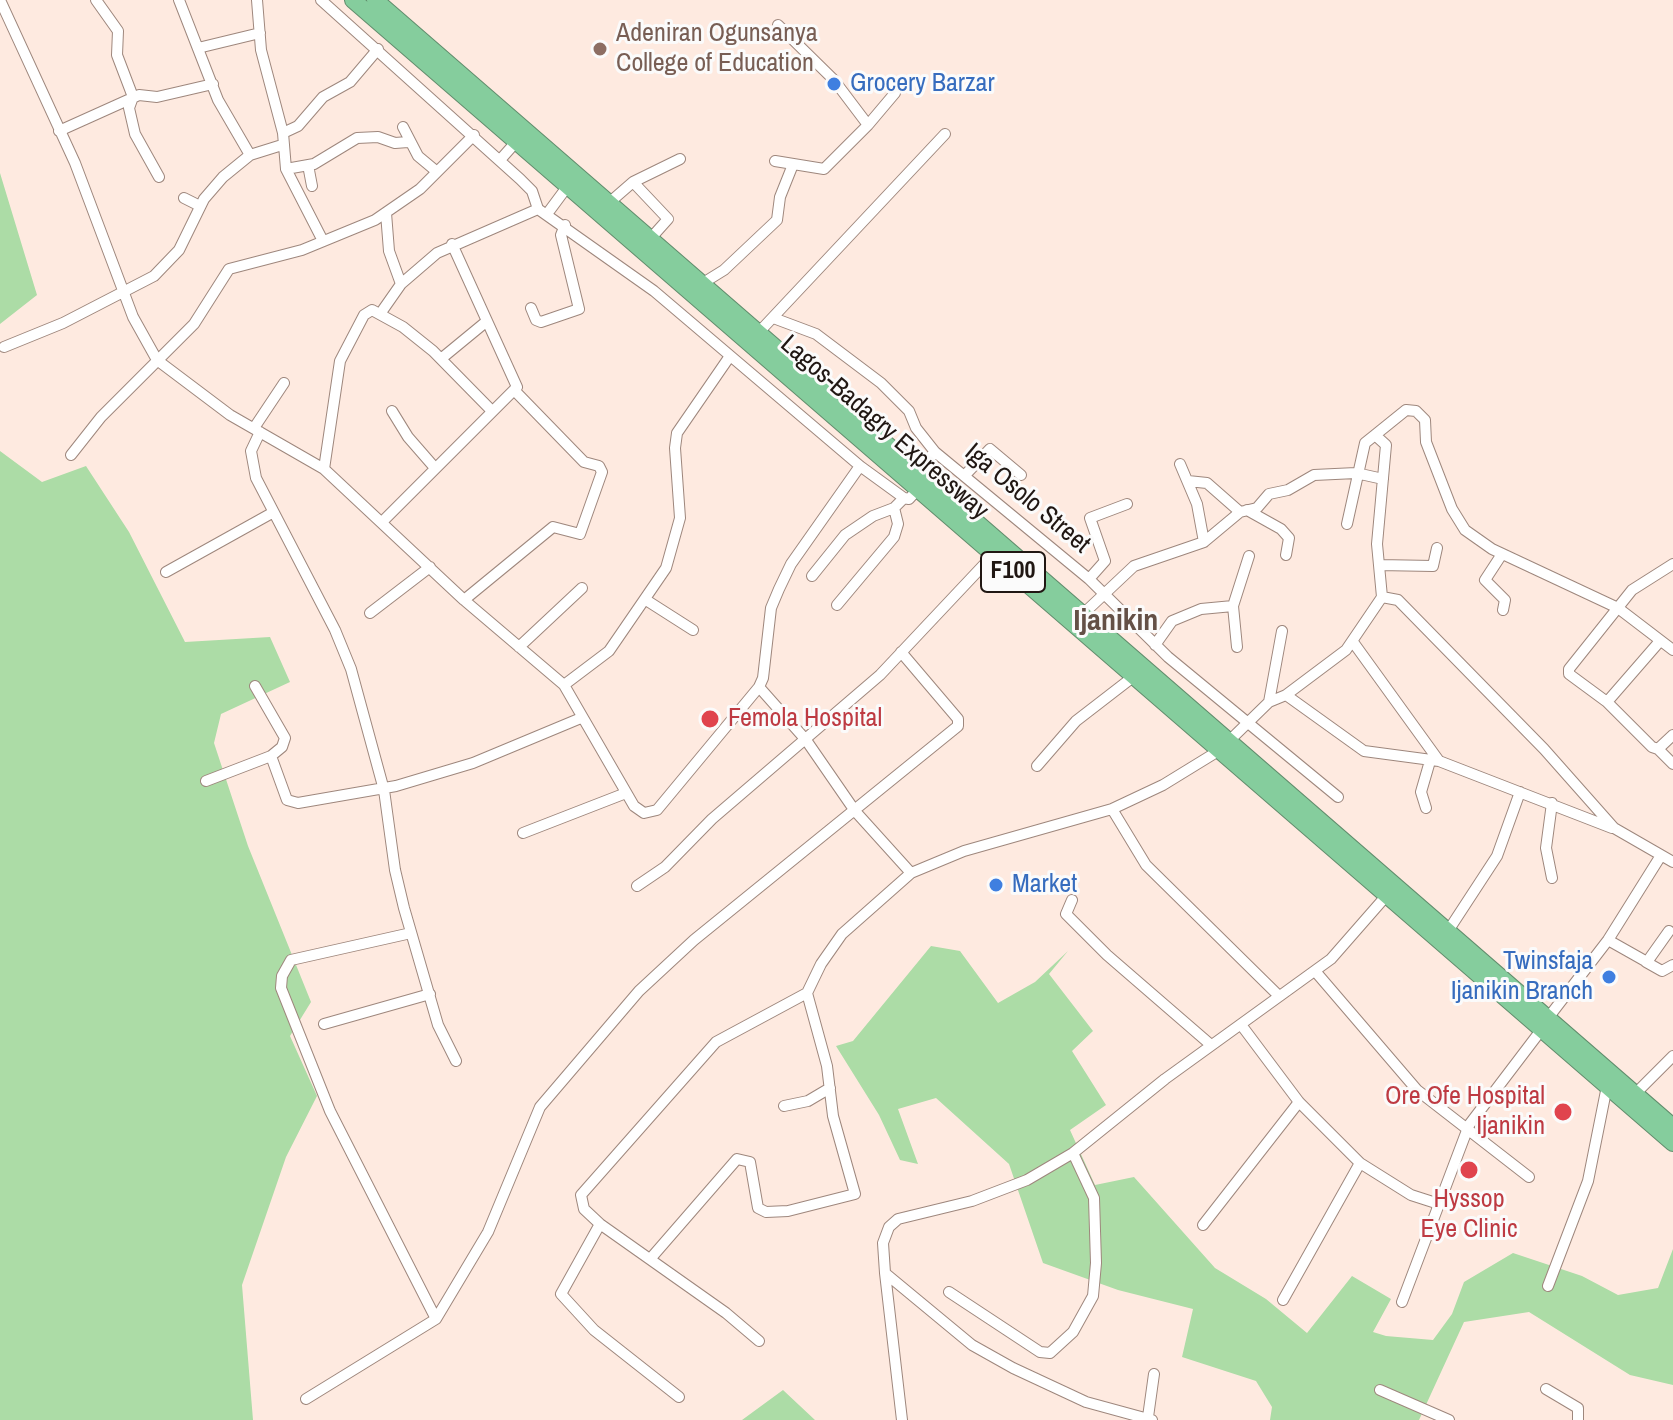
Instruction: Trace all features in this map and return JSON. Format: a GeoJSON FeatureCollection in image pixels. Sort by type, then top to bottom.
{"type":"FeatureCollection","features":[{"type":"Feature","properties":{"kind":"highway","name":"Lagos-Badagry Expressway"},"geometry":{"type":"LineString","coordinates":[[353,0],[910,494],[993,555],[1133,677],[1224,746],[1448,931],[1607,1086],[1673,1143]]}},
{"type":"Feature","properties":{"kind":"highway","name":"Lagos-Badagry Expressway"},"geometry":{"type":"LineString","coordinates":[[375,0],[1083,614],[1387,895],[1673,1127]]}},
{"type":"Feature","properties":{"kind":"street"},"geometry":{"type":"LineString","coordinates":[[0,0],[59,131],[139,331],[157,360],[196,391],[324,469],[464,600],[564,685],[634,806],[644,813],[657,810],[759,687],[763,678],[771,608],[779,589],[791,564],[860,466]]}},
{"type":"Feature","properties":{"kind":"street"},"geometry":{"type":"LineString","coordinates":[[96,0],[118,31],[117,55],[133,97],[129,108],[135,134],[159,177]]}},
{"type":"Feature","properties":{"kind":"street"},"geometry":{"type":"LineString","coordinates":[[179,0],[213,84],[250,155]]}},
{"type":"Feature","properties":{"kind":"street"},"geometry":{"type":"LineString","coordinates":[[257,0],[267,78],[283,133],[286,169],[323,241]]}},
{"type":"Feature","properties":{"kind":"street"},"geometry":{"type":"LineString","coordinates":[[321,0],[474,135],[532,191],[543,211],[654,291],[860,466],[910,494],[894,508],[873,516],[845,535],[812,576]]}},
{"type":"Feature","properties":{"kind":"street"},"geometry":{"type":"LineString","coordinates":[[778,25],[834,80],[868,125]]}},
{"type":"Feature","properties":{"kind":"street"},"geometry":{"type":"LineString","coordinates":[[198,48],[260,33]]}},
{"type":"Feature","properties":{"kind":"street"},"geometry":{"type":"LineString","coordinates":[[283,133],[298,126],[323,97],[350,82],[378,49]]}},
{"type":"Feature","properties":{"kind":"street"},"geometry":{"type":"LineString","coordinates":[[59,131],[133,97],[157,97],[213,84]]}},
{"type":"Feature","properties":{"kind":"street"},"geometry":{"type":"LineString","coordinates":[[775,161],[792,167],[824,169],[895,93]]}},
{"type":"Feature","properties":{"kind":"street"},"geometry":{"type":"LineString","coordinates":[[403,127],[408,142],[418,156],[436,171]]}},
{"type":"Feature","properties":{"kind":"street"},"geometry":{"type":"LineString","coordinates":[[760,331],[776,319],[945,134]]}},
{"type":"Feature","properties":{"kind":"street"},"geometry":{"type":"LineString","coordinates":[[71,455],[101,417],[194,324],[229,269],[285,256],[366,225],[420,189],[474,135]]}},
{"type":"Feature","properties":{"kind":"street"},"geometry":{"type":"LineString","coordinates":[[286,169],[308,165],[357,138],[378,137],[395,143],[408,142]]}},
{"type":"Feature","properties":{"kind":"street"},"geometry":{"type":"LineString","coordinates":[[500,160],[516,142]]}},
{"type":"Feature","properties":{"kind":"street"},"geometry":{"type":"LineString","coordinates":[[4,347],[63,323],[154,276],[187,237],[200,206],[223,177],[250,155],[282,145]]}},
{"type":"Feature","properties":{"kind":"street"},"geometry":{"type":"LineString","coordinates":[[610,202],[633,182],[680,159]]}},
{"type":"Feature","properties":{"kind":"street"},"geometry":{"type":"LineString","coordinates":[[308,165],[312,186]]}},
{"type":"Feature","properties":{"kind":"street"},"geometry":{"type":"LineString","coordinates":[[703,283],[724,270],[777,220],[780,197],[792,167]]}},
{"type":"Feature","properties":{"kind":"street"},"geometry":{"type":"LineString","coordinates":[[633,182],[668,219],[651,238]]}},
{"type":"Feature","properties":{"kind":"street"},"geometry":{"type":"LineString","coordinates":[[380,314],[401,284],[452,244],[543,211],[567,187]]}},
{"type":"Feature","properties":{"kind":"street"},"geometry":{"type":"LineString","coordinates":[[184,198],[200,206]]}},
{"type":"Feature","properties":{"kind":"street"},"geometry":{"type":"LineString","coordinates":[[386,213],[389,251],[401,284]]}},
{"type":"Feature","properties":{"kind":"street"},"geometry":{"type":"LineString","coordinates":[[531,308],[536,320],[541,322],[579,309],[561,235],[565,225]]}},
{"type":"Feature","properties":{"kind":"street"},"geometry":{"type":"LineString","coordinates":[[382,522],[517,387],[452,244]]}},
{"type":"Feature","properties":{"kind":"street"},"geometry":{"type":"LineString","coordinates":[[324,469],[342,355],[364,315],[372,310],[442,358],[491,410]]}},
{"type":"Feature","properties":{"kind":"street","name":"Iga Osolo Street"},"geometry":{"type":"LineString","coordinates":[[776,319],[816,334],[881,383],[909,411],[916,428],[935,452],[966,474],[1089,579],[1155,645],[1338,797]]}},
{"type":"Feature","properties":{"kind":"street"},"geometry":{"type":"LineString","coordinates":[[442,358],[487,321]]}},
{"type":"Feature","properties":{"kind":"street"},"geometry":{"type":"LineString","coordinates":[[564,685],[609,651],[666,568],[680,518],[675,448],[677,433],[730,356]]}},
{"type":"Feature","properties":{"kind":"street"},"geometry":{"type":"LineString","coordinates":[[284,383],[257,430],[251,451],[252,463],[272,513],[344,650],[384,790],[395,870],[411,933],[438,1025],[456,1061]]}},
{"type":"Feature","properties":{"kind":"street"},"geometry":{"type":"LineString","coordinates":[[464,600],[553,527],[580,534],[602,472],[599,466],[584,462],[557,437],[514,390]]}},
{"type":"Feature","properties":{"kind":"street"},"geometry":{"type":"LineString","coordinates":[[1347,524],[1365,443],[1406,410],[1416,411],[1425,420],[1426,442],[1452,509],[1465,530],[1502,554],[1618,608],[1673,650]]}},
{"type":"Feature","properties":{"kind":"street"},"geometry":{"type":"LineString","coordinates":[[392,411],[408,437],[435,468]]}},
{"type":"Feature","properties":{"kind":"street"},"geometry":{"type":"LineString","coordinates":[[759,1341],[651,1258],[600,1224],[584,1209],[581,1195],[716,1042],[807,993],[821,964],[842,934],[911,873],[964,851],[1112,809],[1163,785],[1224,746],[1269,702],[1286,695],[1353,642],[1382,597],[1377,529],[1386,445],[1375,435]]}},
{"type":"Feature","properties":{"kind":"street"},"geometry":{"type":"LineString","coordinates":[[966,474],[990,449],[1021,475]]}},
{"type":"Feature","properties":{"kind":"street"},"geometry":{"type":"LineString","coordinates":[[917,471],[935,452]]}},
{"type":"Feature","properties":{"kind":"street"},"geometry":{"type":"LineString","coordinates":[[1180,464],[1188,481],[1204,542]]}},
{"type":"Feature","properties":{"kind":"street"},"geometry":{"type":"LineString","coordinates":[[1083,614],[1134,566],[1204,542],[1243,511],[1257,508],[1269,494],[1288,490],[1314,475],[1356,473],[1383,479]]}},
{"type":"Feature","properties":{"kind":"street"},"geometry":{"type":"LineString","coordinates":[[1188,481],[1207,483],[1243,511],[1281,529],[1289,538],[1286,555]]}},
{"type":"Feature","properties":{"kind":"street"},"geometry":{"type":"LineString","coordinates":[[1089,579],[1105,561],[1090,518],[1127,504]]}},
{"type":"Feature","properties":{"kind":"street"},"geometry":{"type":"LineString","coordinates":[[837,605],[894,537],[898,524],[894,508]]}},
{"type":"Feature","properties":{"kind":"street"},"geometry":{"type":"LineString","coordinates":[[166,572],[272,513]]}},
{"type":"Feature","properties":{"kind":"street"},"geometry":{"type":"LineString","coordinates":[[1379,565],[1433,566],[1437,548]]}},
{"type":"Feature","properties":{"kind":"street"},"geometry":{"type":"LineString","coordinates":[[1502,554],[1485,580],[1505,600],[1503,610]]}},
{"type":"Feature","properties":{"kind":"street"},"geometry":{"type":"LineString","coordinates":[[637,886],[665,867],[712,819],[806,740],[901,652],[993,555]]}},
{"type":"Feature","properties":{"kind":"street"},"geometry":{"type":"LineString","coordinates":[[1237,647],[1233,606],[1249,556]]}},
{"type":"Feature","properties":{"kind":"street"},"geometry":{"type":"LineString","coordinates":[[1673,564],[1632,590],[1569,669],[1572,678],[1607,702],[1673,764]]}},
{"type":"Feature","properties":{"kind":"street"},"geometry":{"type":"LineString","coordinates":[[370,613],[430,567]]}},
{"type":"Feature","properties":{"kind":"street"},"geometry":{"type":"LineString","coordinates":[[519,647],[582,588]]}},
{"type":"Feature","properties":{"kind":"street"},"geometry":{"type":"LineString","coordinates":[[1382,597],[1406,605],[1614,828]]}},
{"type":"Feature","properties":{"kind":"street"},"geometry":{"type":"LineString","coordinates":[[646,600],[693,630]]}},
{"type":"Feature","properties":{"kind":"street"},"geometry":{"type":"LineString","coordinates":[[1155,645],[1172,621],[1201,609],[1233,606]]}},
{"type":"Feature","properties":{"kind":"street"},"geometry":{"type":"LineString","coordinates":[[1269,702],[1282,631]]}},
{"type":"Feature","properties":{"kind":"street"},"geometry":{"type":"LineString","coordinates":[[1607,702],[1660,641]]}},
{"type":"Feature","properties":{"kind":"street"},"geometry":{"type":"LineString","coordinates":[[1353,642],[1434,761]]}},
{"type":"Feature","properties":{"kind":"street"},"geometry":{"type":"LineString","coordinates":[[306,1399],[436,1319],[488,1232],[534,1118],[618,1012],[669,961],[959,723],[901,652]]}},
{"type":"Feature","properties":{"kind":"street"},"geometry":{"type":"LineString","coordinates":[[1037,766],[1076,721],[1133,677]]}},
{"type":"Feature","properties":{"kind":"street"},"geometry":{"type":"LineString","coordinates":[[206,781],[271,756],[282,747],[285,738],[255,686]]}},
{"type":"Feature","properties":{"kind":"street"},"geometry":{"type":"LineString","coordinates":[[759,687],[806,740],[855,811],[911,873]]}},
{"type":"Feature","properties":{"kind":"street"},"geometry":{"type":"LineString","coordinates":[[1286,695],[1364,751],[1434,761],[1552,803],[1614,828],[1673,862]]}},
{"type":"Feature","properties":{"kind":"street"},"geometry":{"type":"LineString","coordinates":[[271,756],[292,803],[384,790],[473,763],[581,718]]}},
{"type":"Feature","properties":{"kind":"street"},"geometry":{"type":"LineString","coordinates":[[1658,749],[1673,735]]}},
{"type":"Feature","properties":{"kind":"street"},"geometry":{"type":"LineString","coordinates":[[1426,808],[1421,792],[1434,761]]}},
{"type":"Feature","properties":{"kind":"street"},"geometry":{"type":"LineString","coordinates":[[1448,931],[1497,856],[1520,792]]}},
{"type":"Feature","properties":{"kind":"street"},"geometry":{"type":"LineString","coordinates":[[523,833],[626,793]]}},
{"type":"Feature","properties":{"kind":"street"},"geometry":{"type":"LineString","coordinates":[[1552,803],[1546,848],[1552,878]]}},
{"type":"Feature","properties":{"kind":"street"},"geometry":{"type":"LineString","coordinates":[[1112,809],[1146,865],[1279,996]]}},
{"type":"Feature","properties":{"kind":"street"},"geometry":{"type":"LineString","coordinates":[[1402,1302],[1467,1129],[1608,940],[1660,857]]}},
{"type":"Feature","properties":{"kind":"street"},"geometry":{"type":"LineString","coordinates":[[902,1420],[883,1243],[887,1231],[898,1219],[972,1201],[1027,1180],[1073,1153],[1211,1045],[1242,1026],[1331,959],[1387,895]]}},
{"type":"Feature","properties":{"kind":"street"},"geometry":{"type":"LineString","coordinates":[[1072,900],[1066,914],[1107,955],[1211,1045]]}},
{"type":"Feature","properties":{"kind":"street"},"geometry":{"type":"LineString","coordinates":[[1646,962],[1669,931]]}},
{"type":"Feature","properties":{"kind":"street"},"geometry":{"type":"LineString","coordinates":[[411,933],[291,960],[282,976],[281,988],[330,1111],[436,1319]]}},
{"type":"Feature","properties":{"kind":"street"},"geometry":{"type":"LineString","coordinates":[[1608,940],[1662,971],[1673,965]]}},
{"type":"Feature","properties":{"kind":"street"},"geometry":{"type":"LineString","coordinates":[[1315,971],[1417,1090],[1529,1177]]}},
{"type":"Feature","properties":{"kind":"street"},"geometry":{"type":"LineString","coordinates":[[651,1258],[737,1159],[750,1162],[758,1208],[766,1212],[788,1211],[822,1200],[854,1195],[856,1189],[833,1116],[830,1088],[807,993]]}},
{"type":"Feature","properties":{"kind":"street"},"geometry":{"type":"LineString","coordinates":[[324,1024],[430,994]]}},
{"type":"Feature","properties":{"kind":"street"},"geometry":{"type":"LineString","coordinates":[[1242,1026],[1299,1102],[1360,1163],[1411,1195],[1439,1204]]}},
{"type":"Feature","properties":{"kind":"street"},"geometry":{"type":"LineString","coordinates":[[1635,1094],[1673,1056]]}},
{"type":"Feature","properties":{"kind":"street"},"geometry":{"type":"LineString","coordinates":[[1548,1286],[1586,1191],[1607,1086]]}},
{"type":"Feature","properties":{"kind":"street"},"geometry":{"type":"LineString","coordinates":[[784,1106],[808,1101],[830,1088]]}},
{"type":"Feature","properties":{"kind":"street"},"geometry":{"type":"LineString","coordinates":[[1203,1225],[1299,1102]]}},
{"type":"Feature","properties":{"kind":"street"},"geometry":{"type":"LineString","coordinates":[[949,1292],[1044,1353],[1054,1350],[1073,1332],[1093,1296],[1096,1263],[1094,1198],[1073,1153]]}},
{"type":"Feature","properties":{"kind":"street"},"geometry":{"type":"LineString","coordinates":[[1283,1300],[1360,1163]]}},
{"type":"Feature","properties":{"kind":"street"},"geometry":{"type":"LineString","coordinates":[[600,1224],[561,1294],[594,1330],[679,1397]]}},
{"type":"Feature","properties":{"kind":"street"},"geometry":{"type":"LineString","coordinates":[[885,1273],[972,1345],[1086,1402],[1150,1419],[1154,1374]]}},
{"type":"Feature","properties":{"kind":"street"},"geometry":{"type":"LineString","coordinates":[[1546,1389],[1578,1408],[1578,1420]]}},
{"type":"Feature","properties":{"kind":"street"},"geometry":{"type":"LineString","coordinates":[[1380,1390],[1449,1420]]}},
{"type":"Feature","properties":{"kind":"green space"},"geometry":{"type":"Polygon","coordinates":[[[0,173],[37,295],[0,324],[0,173]]]}},
{"type":"Feature","properties":{"kind":"green space"},"geometry":{"type":"Polygon","coordinates":[[[0,451],[42,482],[86,466],[129,532],[185,642],[270,637],[290,682],[221,714],[214,743],[248,846],[311,1002],[290,1036],[317,1096],[286,1157],[242,1285],[253,1420],[0,1420],[0,451]]]}},
{"type":"Feature","properties":{"kind":"green space"},"geometry":{"type":"Polygon","coordinates":[[[931,946],[960,951],[998,1003],[1035,982],[1068,951],[1049,974],[1093,1031],[1072,1051],[1106,1105],[1070,1130],[1095,1185],[1134,1177],[1215,1268],[1266,1299],[1307,1333],[1352,1276],[1391,1299],[1373,1332],[1433,1340],[1452,1314],[1464,1282],[1513,1253],[1582,1276],[1618,1295],[1658,1288],[1673,1249],[1673,1385],[1630,1375],[1529,1312],[1464,1322],[1419,1420],[1270,1420],[1272,1407],[1256,1381],[1182,1357],[1193,1309],[1118,1290],[1043,1263],[1009,1164],[936,1098],[898,1109],[918,1164],[900,1160],[879,1115],[836,1046],[853,1041],[931,946]]]}},
{"type":"Feature","properties":{"kind":"green space"},"geometry":{"type":"Polygon","coordinates":[[[783,1390],[815,1420],[742,1420],[783,1390]]]}},
{"type":"Feature","properties":{"kind":"place","name":"Adeniran Ogunsanya College of Education"},"geometry":{"type":"Point","coordinates":[600,49]}},
{"type":"Feature","properties":{"kind":"place","name":"Grocery Barzar"},"geometry":{"type":"Point","coordinates":[834,84]}},
{"type":"Feature","properties":{"kind":"place","name":"Femola Hospital"},"geometry":{"type":"Point","coordinates":[710,719]}},
{"type":"Feature","properties":{"kind":"place","name":"Market"},"geometry":{"type":"Point","coordinates":[996,885]}},
{"type":"Feature","properties":{"kind":"place","name":"Twinsfaja Ijanikin Branch"},"geometry":{"type":"Point","coordinates":[1609,977]}},
{"type":"Feature","properties":{"kind":"place","name":"Ore Ofe Hospital Ijanikin"},"geometry":{"type":"Point","coordinates":[1563,1112]}},
{"type":"Feature","properties":{"kind":"place","name":"Hyssop Eye Clinic"},"geometry":{"type":"Point","coordinates":[1469,1170]}},
{"type":"Feature","properties":{"kind":"district","name":"Ijanikin"},"geometry":{"type":"Point","coordinates":[1116,622]}}]}
